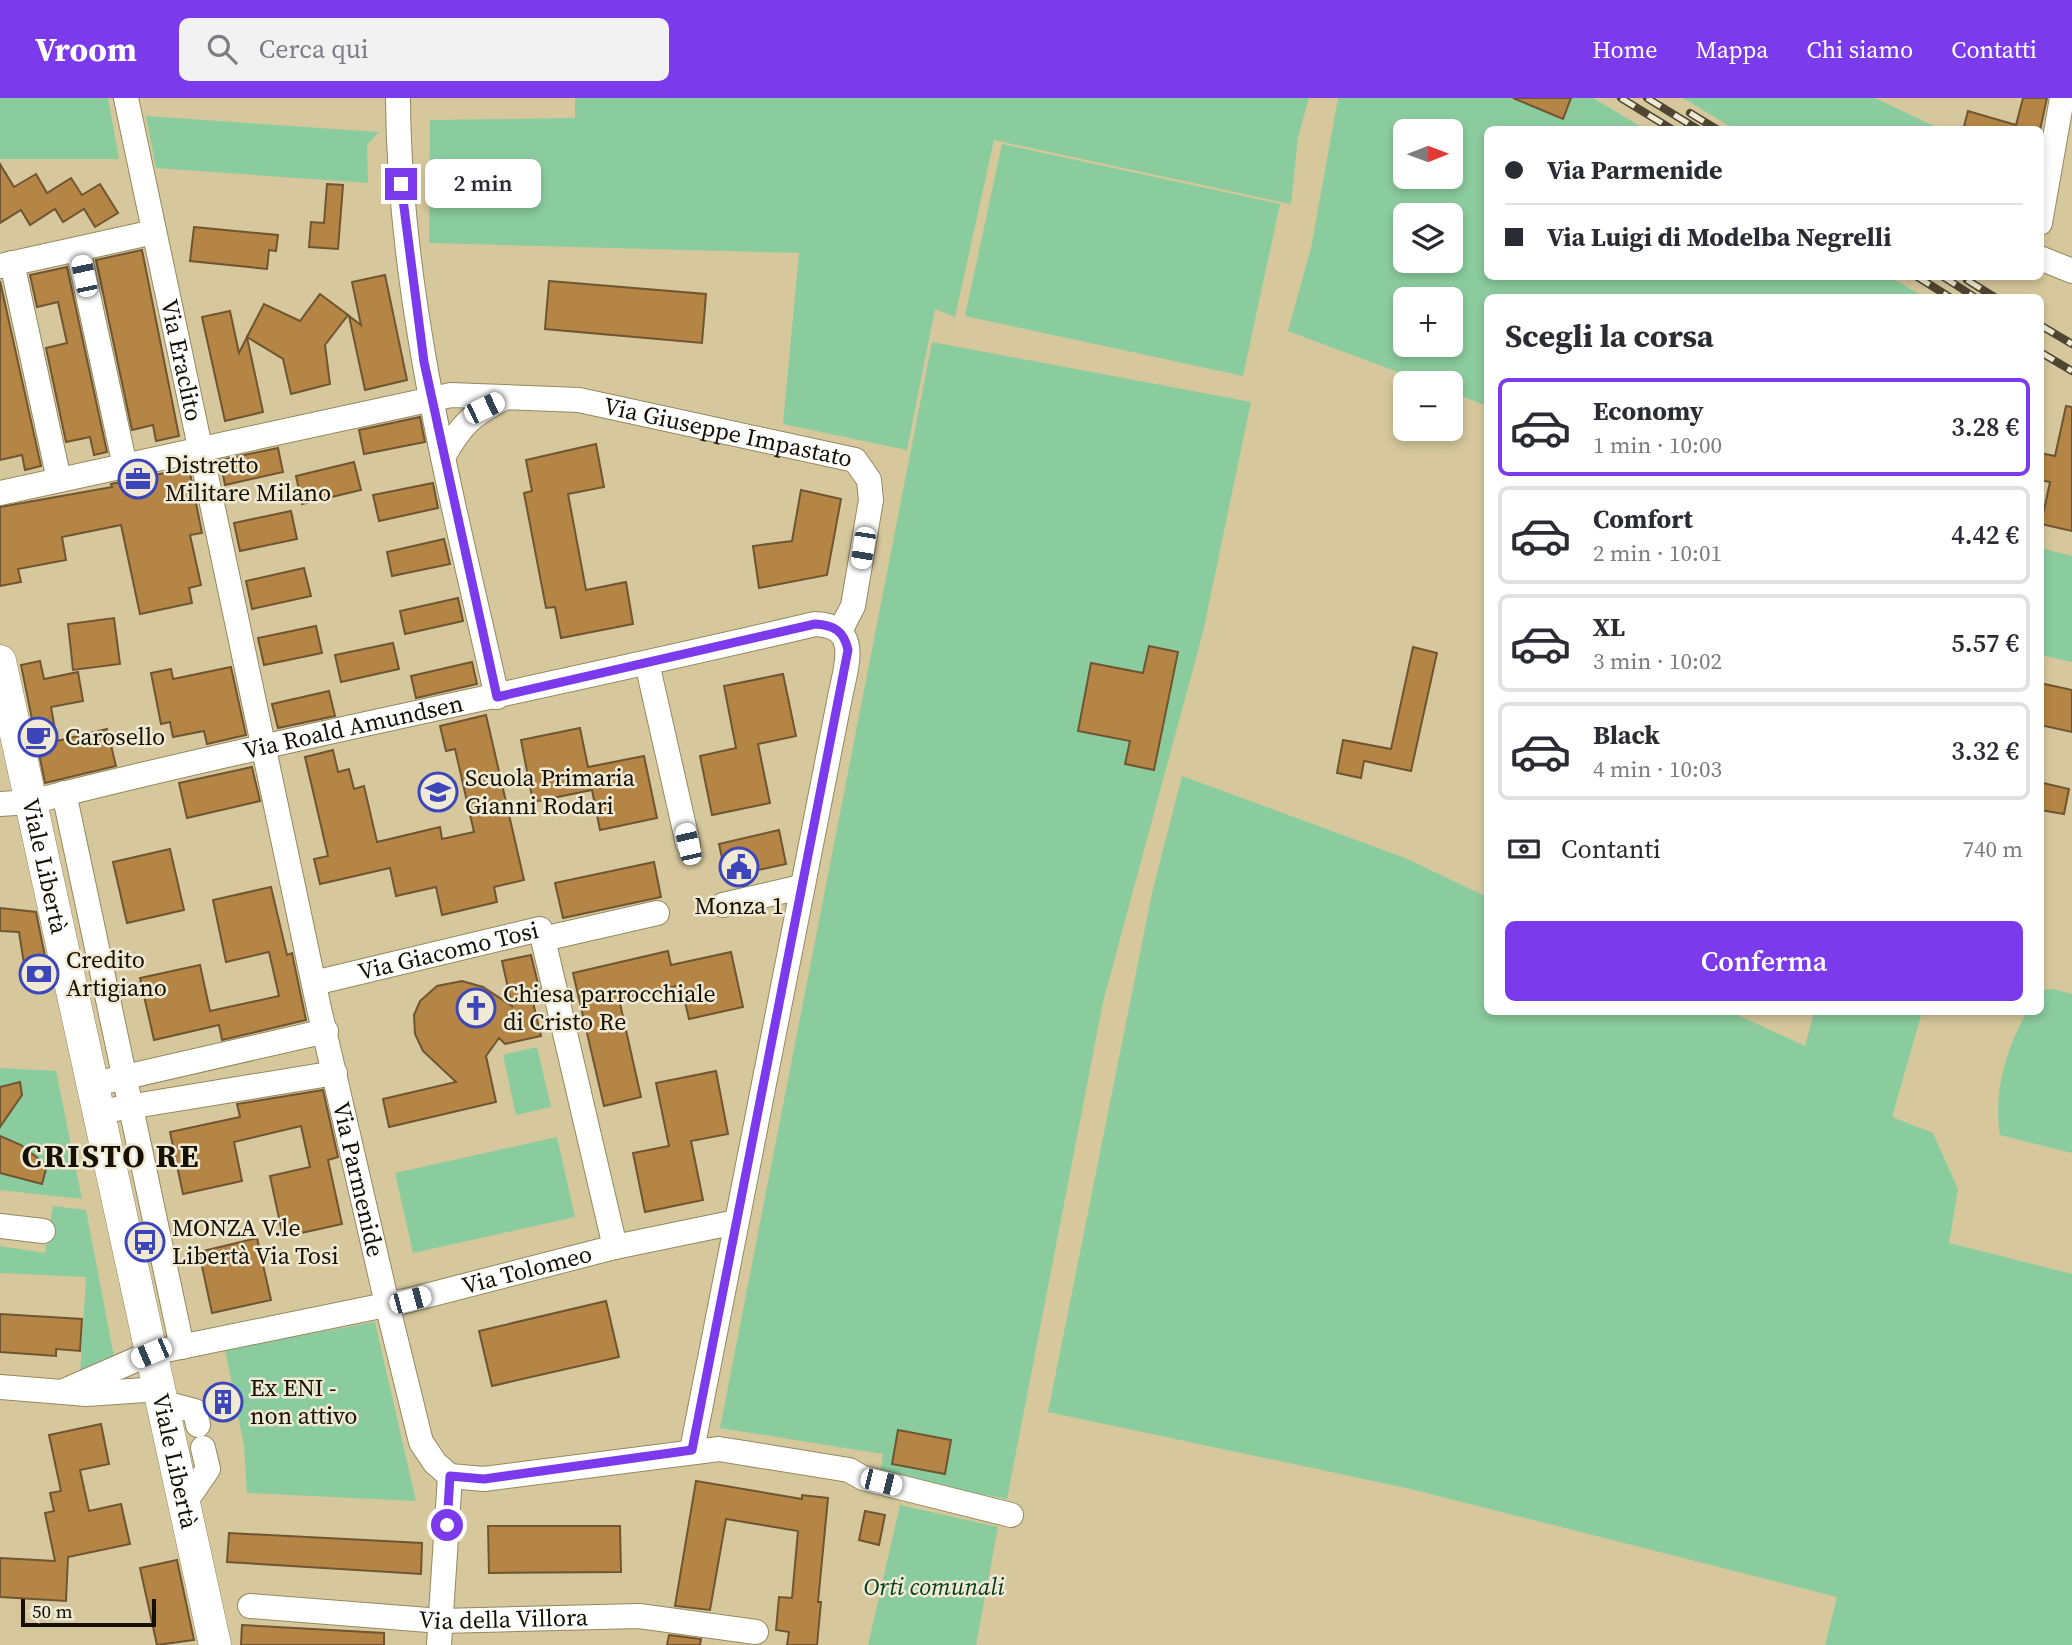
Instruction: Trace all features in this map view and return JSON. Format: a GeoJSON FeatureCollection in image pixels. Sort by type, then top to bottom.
{"type":"FeatureCollection","features":[{"type":"Feature","properties":{"kind":"main road","name":"Viale Libertà"},"geometry":{"type":"LineString","coordinates":[[0,662],[95,1099],[166,1350],[160,1396],[215,1645]]}},
{"type":"Feature","properties":{"kind":"street","name":"Via Eraclito"},"geometry":{"type":"LineString","coordinates":[[126,98],[264,746]]}},
{"type":"Feature","properties":{"kind":"street"},"geometry":{"type":"LineString","coordinates":[[398,98],[398,158],[420,342],[497,697]]}},
{"type":"Feature","properties":{"kind":"street"},"geometry":{"type":"LineString","coordinates":[[2044,200],[2062,98]]}},
{"type":"Feature","properties":{"kind":"street"},"geometry":{"type":"LineString","coordinates":[[59,480],[6,265],[154,232]]}},
{"type":"Feature","properties":{"kind":"street"},"geometry":{"type":"LineString","coordinates":[[78,249],[125,466]]}},
{"type":"Feature","properties":{"kind":"street"},"geometry":{"type":"LineString","coordinates":[[2044,260],[2072,271]]}},
{"type":"Feature","properties":{"kind":"street","name":"Via Giuseppe Impastato"},"geometry":{"type":"LineString","coordinates":[[0,493],[451,395],[579,400],[855,460],[869,480],[871,500],[853,606],[840,631]]}},
{"type":"Feature","properties":{"kind":"street"},"geometry":{"type":"LineString","coordinates":[[443,457],[457,430],[469,418],[506,397]]}},
{"type":"Feature","properties":{"kind":"street","name":"Via Roald Amundsen"},"geometry":{"type":"LineString","coordinates":[[0,804],[31,802],[264,746],[497,697],[815,624],[828,625],[840,631]]}},
{"type":"Feature","properties":{"kind":"street"},"geometry":{"type":"LineString","coordinates":[[692,1450],[848,650],[840,631]]}},
{"type":"Feature","properties":{"kind":"street"},"geometry":{"type":"LineString","coordinates":[[647,663],[688,844]]}},
{"type":"Feature","properties":{"kind":"street","name":"Via Parmenide"},"geometry":{"type":"LineString","coordinates":[[264,746],[314,983],[421,1442],[435,1463],[450,1476]]}},
{"type":"Feature","properties":{"kind":"street","name":"Viale Libertà"},"geometry":{"type":"LineString","coordinates":[[64,793],[130,1106],[166,1350]]}},
{"type":"Feature","properties":{"kind":"street"},"geometry":{"type":"LineString","coordinates":[[723,905],[801,887]]}},
{"type":"Feature","properties":{"kind":"street","name":"Via Giacomo Tosi"},"geometry":{"type":"LineString","coordinates":[[314,983],[540,929],[543,939],[657,913]]}},
{"type":"Feature","properties":{"kind":"street"},"geometry":{"type":"LineString","coordinates":[[543,939],[615,1247]]}},
{"type":"Feature","properties":{"kind":"street"},"geometry":{"type":"LineString","coordinates":[[95,1099],[124,1078],[326,1031]]}},
{"type":"Feature","properties":{"kind":"street"},"geometry":{"type":"LineString","coordinates":[[95,1099],[130,1106],[335,1073]]}},
{"type":"Feature","properties":{"kind":"street","name":"Via Tolomeo"},"geometry":{"type":"LineString","coordinates":[[64,1391],[166,1350],[387,1304],[615,1247],[736,1222]]}},
{"type":"Feature","properties":{"kind":"street"},"geometry":{"type":"LineString","coordinates":[[0,1226],[43,1231]]}},
{"type":"Feature","properties":{"kind":"street"},"geometry":{"type":"LineString","coordinates":[[0,1387],[160,1396],[195,1411],[208,1469],[184,1504]]}},
{"type":"Feature","properties":{"kind":"street"},"geometry":{"type":"LineString","coordinates":[[440,1633],[450,1476],[484,1479],[692,1450],[719,1449],[849,1470],[863,1478],[1011,1516]]}},
{"type":"Feature","properties":{"kind":"street","name":"Via della Villora"},"geometry":{"type":"LineString","coordinates":[[250,1606],[440,1633],[639,1616],[756,1632]]}},
{"type":"Feature","properties":{"kind":"green space"},"geometry":{"type":"Polygon","coordinates":[[[0,98],[108,98],[119,159],[0,159],[0,98]]]}},
{"type":"Feature","properties":{"kind":"green space"},"geometry":{"type":"Polygon","coordinates":[[[575,98],[1309,98],[1298,137],[1291,204],[994,140],[955,317],[935,309],[907,450],[783,424],[799,253],[429,243],[430,120],[575,118],[575,98]]]}},
{"type":"Feature","properties":{"kind":"green space"},"geometry":{"type":"Polygon","coordinates":[[[1338,98],[1593,98],[1640,126],[1484,126],[1484,280],[1895,280],[1919,294],[1484,294],[1484,405],[1463,397],[1463,371],[1395,371],[1288,331],[1311,248],[1338,98]]]}},
{"type":"Feature","properties":{"kind":"green space"},"geometry":{"type":"Polygon","coordinates":[[[1683,98],[1875,98],[1934,126],[1729,126],[1683,98]]]}},
{"type":"Feature","properties":{"kind":"green space"},"geometry":{"type":"Polygon","coordinates":[[[146,116],[379,132],[367,145],[368,183],[156,168],[146,116]]]}},
{"type":"Feature","properties":{"kind":"green space"},"geometry":{"type":"Polygon","coordinates":[[[1002,144],[1280,204],[1243,376],[965,316],[1002,144]]]}},
{"type":"Feature","properties":{"kind":"green space"},"geometry":{"type":"Polygon","coordinates":[[[932,342],[1251,402],[1203,632],[1103,1002],[1007,1499],[880,1475],[883,1454],[720,1428],[932,342]]]}},
{"type":"Feature","properties":{"kind":"green space"},"geometry":{"type":"Polygon","coordinates":[[[2044,549],[2072,556],[2072,662],[2044,656],[2044,549]]]}},
{"type":"Feature","properties":{"kind":"green space"},"geometry":{"type":"Polygon","coordinates":[[[1182,776],[1405,858],[1484,896],[1484,1015],[1738,1015],[1805,1046],[1813,1015],[1921,1015],[1892,1117],[1933,1133],[1958,1189],[1949,1243],[2072,1274],[2072,1645],[1825,1645],[1837,1597],[1411,1489],[1048,1412],[1152,893],[1182,776]]]}},
{"type":"Feature","properties":{"kind":"green space"},"geometry":{"type":"Polygon","coordinates":[[[2044,990],[2072,994],[2072,1153],[2000,1135],[1998,1103],[2007,1056],[2026,1015],[2044,1015],[2044,990]]]}},
{"type":"Feature","properties":{"kind":"green space"},"geometry":{"type":"Polygon","coordinates":[[[537,1047],[551,1107],[516,1115],[503,1055],[537,1047]]]}},
{"type":"Feature","properties":{"kind":"green space"},"geometry":{"type":"Polygon","coordinates":[[[0,1068],[56,1071],[82,1199],[0,1190],[0,1068]]]}},
{"type":"Feature","properties":{"kind":"green space"},"geometry":{"type":"Polygon","coordinates":[[[557,1137],[575,1217],[413,1253],[395,1173],[557,1137]]]}},
{"type":"Feature","properties":{"kind":"green space"},"geometry":{"type":"Polygon","coordinates":[[[53,1206],[86,1210],[114,1357],[80,1375],[86,1277],[0,1273],[0,1246],[45,1253],[53,1206]]]}},
{"type":"Feature","properties":{"kind":"green space"},"geometry":{"type":"Polygon","coordinates":[[[375,1322],[416,1501],[247,1493],[244,1446],[225,1349],[375,1322]]]}},
{"type":"Feature","properties":{"kind":"green space","name":"Orti comunali"},"geometry":{"type":"Polygon","coordinates":[[[900,1505],[998,1527],[976,1645],[868,1645],[900,1505]]]}},
{"type":"Feature","properties":{"kind":"building"},"geometry":{"type":"Polygon","coordinates":[[[1513,98],[1571,98],[1563,119],[1513,98]]]}},
{"type":"Feature","properties":{"kind":"building"},"geometry":{"type":"Polygon","coordinates":[[[2023,98],[2047,98],[2041,126],[1964,126],[1968,111],[2016,125],[2023,98]]]}},
{"type":"Feature","properties":{"kind":"building"},"geometry":{"type":"Polygon","coordinates":[[[0,164],[14,187],[36,174],[47,193],[71,178],[82,195],[100,184],[118,213],[95,227],[84,209],[63,222],[55,209],[30,225],[21,210],[0,223],[0,164]]]}},
{"type":"Feature","properties":{"kind":"building"},"geometry":{"type":"Polygon","coordinates":[[[327,184],[343,185],[338,249],[309,247],[311,222],[324,223],[327,184]]]}},
{"type":"Feature","properties":{"kind":"building"},"geometry":{"type":"Polygon","coordinates":[[[194,227],[278,235],[276,251],[269,250],[267,269],[190,261],[194,227]]]}},
{"type":"Feature","properties":{"kind":"building"},"geometry":{"type":"Polygon","coordinates":[[[142,250],[179,436],[156,441],[153,425],[132,430],[96,260],[142,250]]]}},
{"type":"Feature","properties":{"kind":"building"},"geometry":{"type":"Polygon","coordinates":[[[67,267],[107,452],[94,455],[90,437],[66,442],[46,348],[67,343],[58,302],[37,307],[30,275],[67,267]]]}},
{"type":"Feature","properties":{"kind":"building"},"geometry":{"type":"Polygon","coordinates":[[[385,275],[407,380],[365,390],[349,316],[361,325],[352,282],[385,275]]]}},
{"type":"Feature","properties":{"kind":"building"},"geometry":{"type":"Polygon","coordinates":[[[0,281],[41,466],[25,470],[22,455],[0,460],[0,281]]]}},
{"type":"Feature","properties":{"kind":"building"},"geometry":{"type":"Polygon","coordinates":[[[549,281],[706,294],[702,343],[545,329],[549,281]]]}},
{"type":"Feature","properties":{"kind":"building"},"geometry":{"type":"Polygon","coordinates":[[[320,294],[348,315],[325,345],[330,384],[291,394],[283,359],[247,337],[264,304],[300,321],[320,294]]]}},
{"type":"Feature","properties":{"kind":"building"},"geometry":{"type":"Polygon","coordinates":[[[230,311],[239,353],[247,337],[263,412],[225,421],[202,317],[230,311]]]}},
{"type":"Feature","properties":{"kind":"building"},"geometry":{"type":"Polygon","coordinates":[[[2066,406],[2072,407],[2072,531],[2044,525],[2050,482],[2044,481],[2044,454],[2055,456],[2066,406]]]}},
{"type":"Feature","properties":{"kind":"building"},"geometry":{"type":"Polygon","coordinates":[[[420,417],[425,442],[364,454],[359,430],[420,417]]]}},
{"type":"Feature","properties":{"kind":"building"},"geometry":{"type":"Polygon","coordinates":[[[596,444],[604,487],[568,494],[586,590],[626,582],[633,624],[561,638],[555,607],[546,608],[524,493],[532,491],[526,460],[596,444]]]}},
{"type":"Feature","properties":{"kind":"building"},"geometry":{"type":"Polygon","coordinates":[[[278,448],[283,472],[225,485],[220,460],[278,448]]]}},
{"type":"Feature","properties":{"kind":"building"},"geometry":{"type":"Polygon","coordinates":[[[354,462],[361,490],[302,504],[296,476],[354,462]]]}},
{"type":"Feature","properties":{"kind":"building"},"geometry":{"type":"Polygon","coordinates":[[[189,468],[202,533],[190,535],[201,585],[189,588],[192,603],[140,614],[121,525],[62,537],[66,560],[18,569],[21,582],[0,586],[0,507],[112,487],[111,484],[189,468]]]}},
{"type":"Feature","properties":{"kind":"building"},"geometry":{"type":"Polygon","coordinates":[[[433,483],[438,508],[379,521],[373,495],[433,483]]]}},
{"type":"Feature","properties":{"kind":"building"},"geometry":{"type":"Polygon","coordinates":[[[801,490],[841,499],[827,575],[759,588],[753,546],[792,541],[801,490]]]}},
{"type":"Feature","properties":{"kind":"building"},"geometry":{"type":"Polygon","coordinates":[[[291,511],[297,539],[240,551],[234,523],[291,511]]]}},
{"type":"Feature","properties":{"kind":"building"},"geometry":{"type":"Polygon","coordinates":[[[444,539],[450,564],[392,576],[387,552],[444,539]]]}},
{"type":"Feature","properties":{"kind":"building"},"geometry":{"type":"Polygon","coordinates":[[[304,568],[311,596],[252,609],[246,581],[304,568]]]}},
{"type":"Feature","properties":{"kind":"building"},"geometry":{"type":"Polygon","coordinates":[[[458,598],[463,621],[405,634],[400,611],[458,598]]]}},
{"type":"Feature","properties":{"kind":"building"},"geometry":{"type":"Polygon","coordinates":[[[114,618],[120,664],[73,670],[68,624],[114,618]]]}},
{"type":"Feature","properties":{"kind":"building"},"geometry":{"type":"Polygon","coordinates":[[[316,626],[322,653],[264,665],[258,638],[316,626]]]}},
{"type":"Feature","properties":{"kind":"building"},"geometry":{"type":"Polygon","coordinates":[[[393,643],[399,669],[341,682],[335,655],[393,643]]]}},
{"type":"Feature","properties":{"kind":"building"},"geometry":{"type":"Polygon","coordinates":[[[1149,646],[1178,652],[1154,770],[1125,764],[1130,741],[1078,731],[1091,663],[1143,673],[1149,646]]]}},
{"type":"Feature","properties":{"kind":"building"},"geometry":{"type":"Polygon","coordinates":[[[1413,647],[1437,653],[1411,771],[1364,761],[1361,778],[1337,773],[1343,740],[1391,749],[1413,647]]]}},
{"type":"Feature","properties":{"kind":"building"},"geometry":{"type":"Polygon","coordinates":[[[40,661],[44,679],[78,672],[83,701],[51,707],[57,741],[107,729],[116,766],[45,783],[21,665],[40,661]]]}},
{"type":"Feature","properties":{"kind":"building"},"geometry":{"type":"Polygon","coordinates":[[[472,662],[477,684],[416,698],[411,676],[472,662]]]}},
{"type":"Feature","properties":{"kind":"building"},"geometry":{"type":"Polygon","coordinates":[[[231,667],[246,735],[207,744],[204,731],[173,737],[170,722],[161,724],[151,673],[171,669],[173,679],[231,667]]]}},
{"type":"Feature","properties":{"kind":"building"},"geometry":{"type":"Polygon","coordinates":[[[783,674],[796,736],[758,744],[770,803],[712,815],[700,756],[736,748],[724,686],[783,674]]]}},
{"type":"Feature","properties":{"kind":"building"},"geometry":{"type":"Polygon","coordinates":[[[2044,684],[2072,690],[2072,732],[2044,726],[2044,684]]]}},
{"type":"Feature","properties":{"kind":"building"},"geometry":{"type":"Polygon","coordinates":[[[329,691],[335,716],[278,728],[272,704],[329,691]]]}},
{"type":"Feature","properties":{"kind":"building"},"geometry":{"type":"Polygon","coordinates":[[[486,715],[524,880],[494,887],[497,902],[442,915],[436,887],[396,896],[390,868],[320,884],[314,859],[328,856],[305,757],[333,750],[338,772],[349,769],[354,789],[364,786],[377,842],[440,827],[442,839],[474,832],[455,749],[446,751],[440,726],[486,715]]]}},
{"type":"Feature","properties":{"kind":"building"},"geometry":{"type":"Polygon","coordinates":[[[580,728],[588,767],[644,756],[657,818],[600,830],[592,790],[533,802],[521,740],[580,728]]]}},
{"type":"Feature","properties":{"kind":"building"},"geometry":{"type":"Polygon","coordinates":[[[252,767],[260,801],[187,818],[179,783],[252,767]]]}},
{"type":"Feature","properties":{"kind":"building"},"geometry":{"type":"Polygon","coordinates":[[[2044,783],[2069,789],[2064,814],[2044,811],[2044,783]]]}},
{"type":"Feature","properties":{"kind":"building"},"geometry":{"type":"Polygon","coordinates":[[[779,830],[786,864],[726,877],[719,844],[779,830]]]}},
{"type":"Feature","properties":{"kind":"building"},"geometry":{"type":"Polygon","coordinates":[[[170,849],[184,910],[127,923],[113,862],[170,849]]]}},
{"type":"Feature","properties":{"kind":"building"},"geometry":{"type":"Polygon","coordinates":[[[654,862],[661,897],[563,918],[555,883],[654,862]]]}},
{"type":"Feature","properties":{"kind":"building"},"geometry":{"type":"Polygon","coordinates":[[[271,887],[287,955],[292,953],[306,1020],[222,1040],[219,1025],[154,1040],[140,978],[200,965],[210,1011],[279,996],[269,952],[226,962],[213,900],[271,887]]]}},
{"type":"Feature","properties":{"kind":"building"},"geometry":{"type":"Polygon","coordinates":[[[0,908],[36,912],[51,986],[28,989],[19,932],[0,931],[0,908]]]}},
{"type":"Feature","properties":{"kind":"building"},"geometry":{"type":"Polygon","coordinates":[[[668,951],[671,965],[731,952],[743,1007],[689,1019],[681,985],[619,999],[641,1097],[604,1106],[573,973],[668,951]]]}},
{"type":"Feature","properties":{"kind":"building","name":"Chiesa parrocchiale di Cristo Re"},"geometry":{"type":"Polygon","coordinates":[[[531,955],[540,992],[531,994],[541,1036],[505,1044],[499,1038],[486,1056],[496,1102],[389,1127],[383,1099],[456,1082],[423,1051],[415,1034],[414,1015],[420,1001],[437,986],[462,981],[483,987],[512,1006],[502,961],[531,955]]]}},
{"type":"Feature","properties":{"kind":"building"},"geometry":{"type":"Polygon","coordinates":[[[716,1071],[728,1134],[691,1141],[703,1200],[645,1212],[633,1153],[669,1146],[656,1083],[716,1071]]]}},
{"type":"Feature","properties":{"kind":"building"},"geometry":{"type":"Polygon","coordinates":[[[20,1082],[22,1095],[0,1127],[0,1087],[20,1082]]]}},
{"type":"Feature","properties":{"kind":"building"},"geometry":{"type":"Polygon","coordinates":[[[323,1090],[338,1157],[328,1160],[342,1224],[283,1237],[270,1176],[310,1167],[301,1126],[234,1142],[242,1181],[183,1194],[170,1132],[240,1117],[237,1104],[323,1090]]]}},
{"type":"Feature","properties":{"kind":"building"},"geometry":{"type":"Polygon","coordinates":[[[0,1136],[21,1145],[40,1160],[46,1169],[42,1184],[0,1173],[0,1136]]]}},
{"type":"Feature","properties":{"kind":"building"},"geometry":{"type":"Polygon","coordinates":[[[257,1238],[271,1300],[212,1313],[199,1252],[257,1238]]]}},
{"type":"Feature","properties":{"kind":"building"},"geometry":{"type":"Polygon","coordinates":[[[606,1301],[619,1357],[492,1386],[479,1331],[606,1301]]]}},
{"type":"Feature","properties":{"kind":"building"},"geometry":{"type":"Polygon","coordinates":[[[0,1314],[82,1319],[80,1351],[56,1349],[56,1356],[0,1352],[0,1314]]]}},
{"type":"Feature","properties":{"kind":"building"},"geometry":{"type":"Polygon","coordinates":[[[101,1424],[109,1464],[80,1470],[89,1511],[121,1504],[130,1544],[68,1557],[66,1601],[0,1597],[0,1558],[55,1561],[45,1513],[54,1511],[50,1493],[61,1491],[49,1435],[101,1424]]]}},
{"type":"Feature","properties":{"kind":"building"},"geometry":{"type":"Polygon","coordinates":[[[898,1430],[951,1440],[945,1474],[892,1464],[898,1430]]]}},
{"type":"Feature","properties":{"kind":"building"},"geometry":{"type":"Polygon","coordinates":[[[696,1481],[802,1499],[802,1495],[828,1498],[818,1602],[821,1602],[817,1645],[787,1645],[789,1632],[776,1630],[779,1597],[792,1598],[798,1531],[726,1519],[710,1610],[675,1606],[696,1481]]]}},
{"type":"Feature","properties":{"kind":"building"},"geometry":{"type":"Polygon","coordinates":[[[865,1511],[885,1515],[879,1545],[859,1540],[865,1511]]]}},
{"type":"Feature","properties":{"kind":"building"},"geometry":{"type":"Polygon","coordinates":[[[488,1526],[620,1526],[621,1572],[489,1573],[488,1526]]]}},
{"type":"Feature","properties":{"kind":"building"},"geometry":{"type":"Polygon","coordinates":[[[229,1533],[422,1543],[421,1574],[227,1562],[229,1533]]]}},
{"type":"Feature","properties":{"kind":"building"},"geometry":{"type":"Polygon","coordinates":[[[177,1560],[194,1640],[157,1645],[140,1568],[177,1560]]]}},
{"type":"Feature","properties":{"kind":"building"},"geometry":{"type":"Polygon","coordinates":[[[242,1625],[384,1633],[384,1645],[241,1645],[242,1625]]]}},
{"type":"Feature","properties":{"kind":"building"},"geometry":{"type":"Polygon","coordinates":[[[669,1635],[701,1639],[700,1645],[667,1645],[669,1635]]]}},
{"type":"Feature","properties":{"kind":"railway"},"geometry":{"type":"LineString","coordinates":[[1621,98],[1666,126]]}},
{"type":"Feature","properties":{"kind":"railway"},"geometry":{"type":"LineString","coordinates":[[1647,98],[1692,126]]}},
{"type":"Feature","properties":{"kind":"railway"},"geometry":{"type":"LineString","coordinates":[[1690,113],[1711,126]]}},
{"type":"Feature","properties":{"kind":"railway"},"geometry":{"type":"LineString","coordinates":[[1922,280],[1945,294]]}},
{"type":"Feature","properties":{"kind":"railway"},"geometry":{"type":"LineString","coordinates":[[1948,280],[1970,294]]}},
{"type":"Feature","properties":{"kind":"railway"},"geometry":{"type":"LineString","coordinates":[[1967,280],[1990,294]]}},
{"type":"Feature","properties":{"kind":"railway"},"geometry":{"type":"LineString","coordinates":[[2044,327],[2072,344]]}},
{"type":"Feature","properties":{"kind":"railway"},"geometry":{"type":"LineString","coordinates":[[2044,354],[2072,371]]}},
{"type":"Feature","properties":{"kind":"place","name":"Distretto Militare Milano"},"geometry":{"type":"Point","coordinates":[138,479]}},
{"type":"Feature","properties":{"kind":"place","name":"Carosello"},"geometry":{"type":"Point","coordinates":[38,737]}},
{"type":"Feature","properties":{"kind":"place","name":"Scuola Primaria Gianni Rodari"},"geometry":{"type":"Point","coordinates":[438,792]}},
{"type":"Feature","properties":{"kind":"place","name":"Monza 1"},"geometry":{"type":"Point","coordinates":[739,867]}},
{"type":"Feature","properties":{"kind":"place","name":"Credito Artigiano"},"geometry":{"type":"Point","coordinates":[39,974]}},
{"type":"Feature","properties":{"kind":"place","name":"Chiesa parrocchiale di Cristo Re"},"geometry":{"type":"Point","coordinates":[476,1008]}},
{"type":"Feature","properties":{"kind":"place","name":"MONZA V.le Libertà Via Tosi"},"geometry":{"type":"Point","coordinates":[145,1242]}},
{"type":"Feature","properties":{"kind":"place","name":"Ex ENI - non attivo"},"geometry":{"type":"Point","coordinates":[223,1402]}},
{"type":"Feature","properties":{"kind":"district","name":"CRISTO RE"},"geometry":{"type":"Point","coordinates":[111,1156]}},
{"type":"Feature","properties":{"kind":"route"},"geometry":{"type":"LineString","coordinates":[[401,184],[420,342],[497,697],[815,624],[828,625],[840,631],[846,639],[848,650],[692,1450],[484,1479],[450,1476],[447,1525]]}}]}
